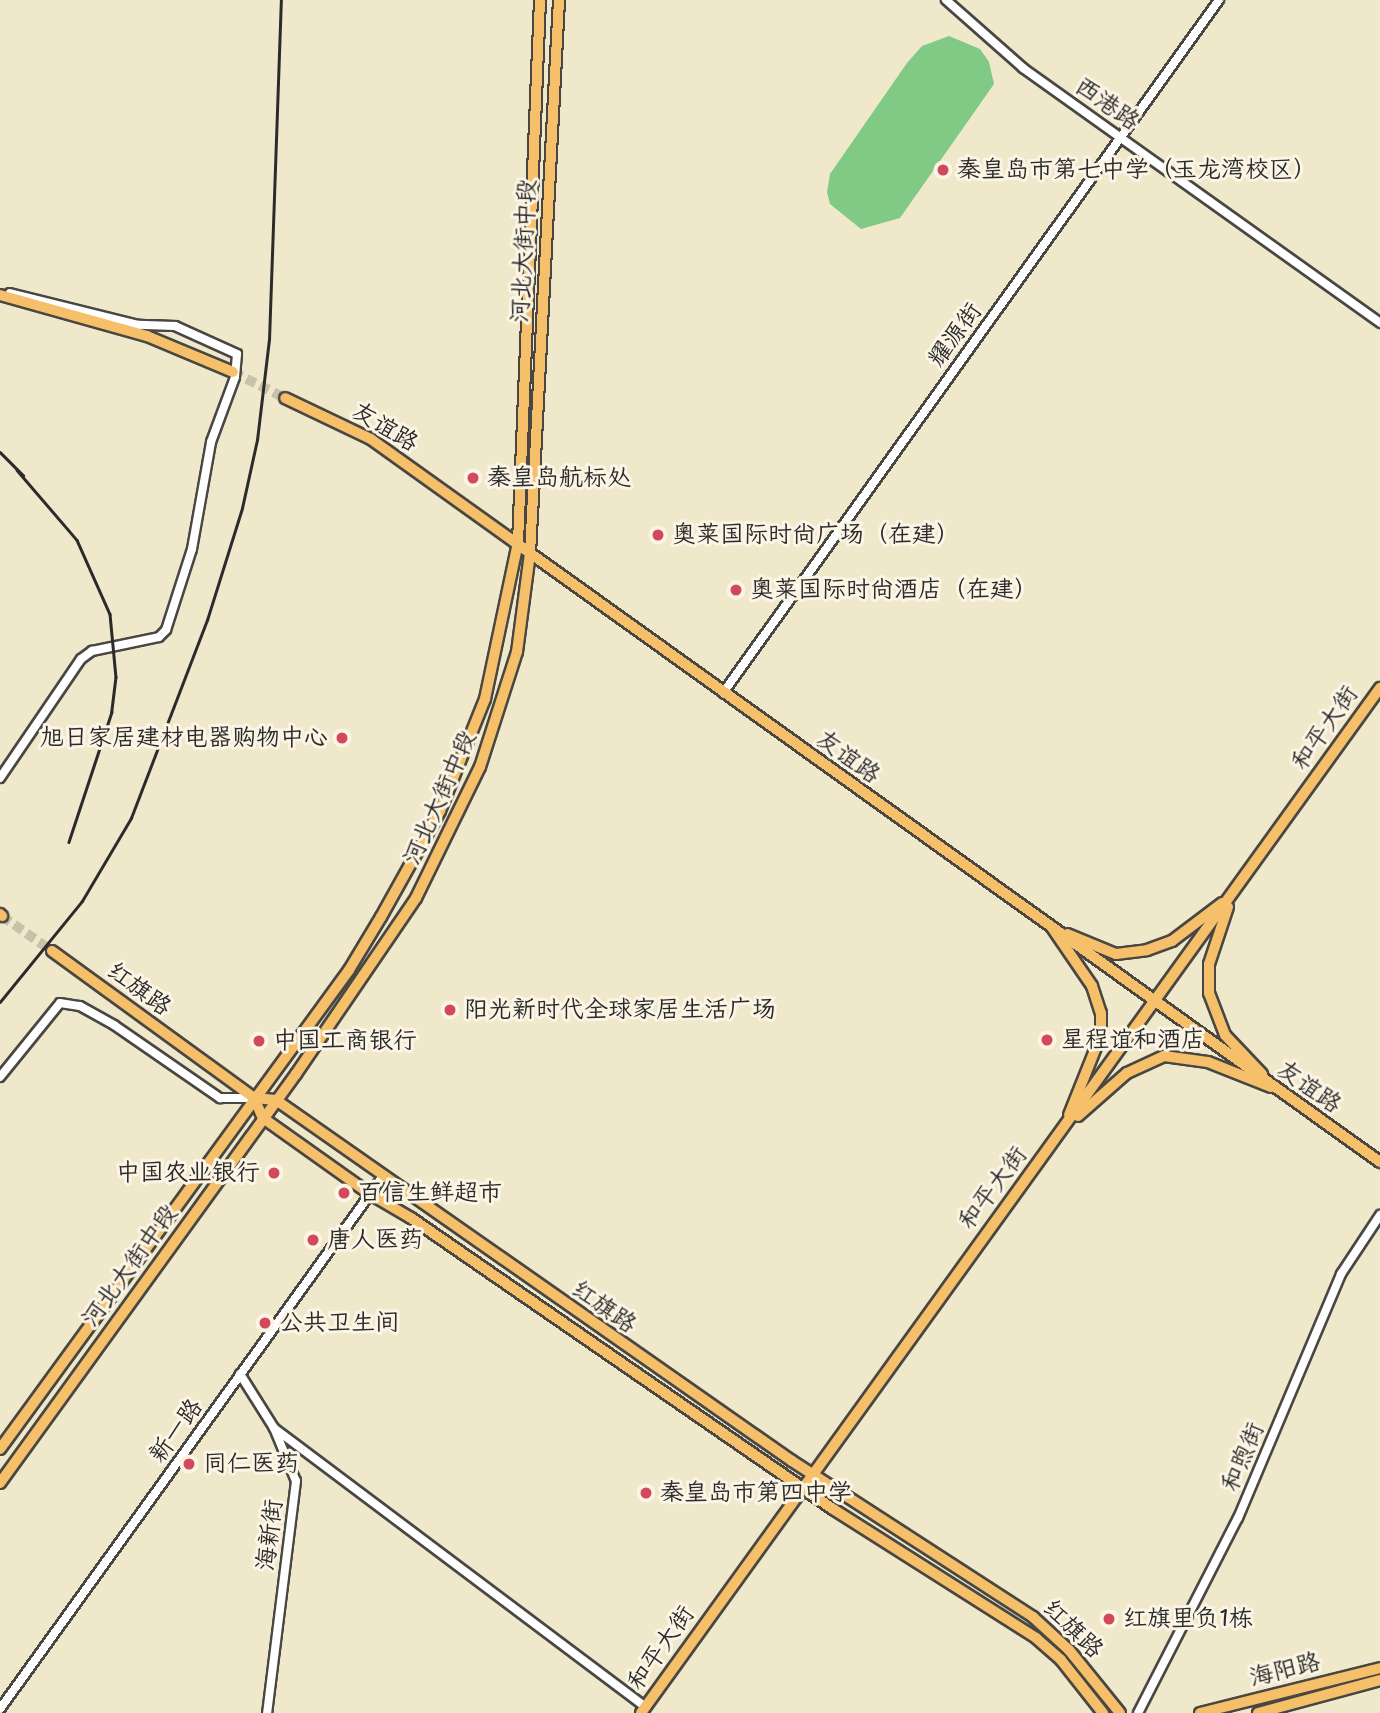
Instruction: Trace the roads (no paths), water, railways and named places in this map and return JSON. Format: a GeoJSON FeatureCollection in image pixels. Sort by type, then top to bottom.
{"type":"FeatureCollection","features":[{"type":"Feature","properties":{"kind":"highway"},"geometry":{"type":"LineString","coordinates":[[518,543],[540,0]]}},
{"type":"Feature","properties":{"kind":"highway","name":"河北大街中段"},"geometry":{"type":"LineString","coordinates":[[530,553],[559,0]]}},
{"type":"Feature","properties":{"kind":"highway","name":"友谊路"},"geometry":{"type":"LineString","coordinates":[[530,553],[1380,1162]]}},
{"type":"Feature","properties":{"kind":"main road"},"geometry":{"type":"LineString","coordinates":[[0,293],[147,336],[233,372]]}},
{"type":"Feature","properties":{"kind":"main road","name":"友谊路"},"geometry":{"type":"LineString","coordinates":[[285,398],[371,439],[530,553]]}},
{"type":"Feature","properties":{"kind":"main road"},"geometry":{"type":"LineString","coordinates":[[0,1449],[349,970],[440,811],[485,699],[518,543]]}},
{"type":"Feature","properties":{"kind":"main road","name":"河北大街中段"},"geometry":{"type":"LineString","coordinates":[[0,1483],[386,946],[452,828],[480,767],[514,664],[528,591],[530,553]]}},
{"type":"Feature","properties":{"kind":"main road","name":"和平大街"},"geometry":{"type":"LineString","coordinates":[[643,1710],[811,1473],[1155,1003],[1380,688]]}},
{"type":"Feature","properties":{"kind":"main road"},"geometry":{"type":"LineString","coordinates":[[1053,929],[1116,954],[1147,950],[1171,941],[1231,896]]}},
{"type":"Feature","properties":{"kind":"main road"},"geometry":{"type":"LineString","coordinates":[[1231,896],[1209,964],[1209,993],[1226,1035],[1276,1089]]}},
{"type":"Feature","properties":{"kind":"main road"},"geometry":{"type":"LineString","coordinates":[[1053,929],[1092,986],[1101,1013],[1101,1035],[1064,1128]]}},
{"type":"Feature","properties":{"kind":"main road","name":"红旗路"},"geometry":{"type":"LineString","coordinates":[[52,951],[254,1098]]}},
{"type":"Feature","properties":{"kind":"main road"},"geometry":{"type":"LineString","coordinates":[[1064,1128],[1127,1073],[1164,1056],[1178,1054],[1208,1062],[1276,1089]]}},
{"type":"Feature","properties":{"kind":"main road"},"geometry":{"type":"LineString","coordinates":[[254,1098],[276,1100]]}},
{"type":"Feature","properties":{"kind":"main road"},"geometry":{"type":"LineString","coordinates":[[254,1098],[263,1118],[370,1194],[802,1486],[1036,1638],[1061,1660],[1103,1713]]}},
{"type":"Feature","properties":{"kind":"main road","name":"红旗路"},"geometry":{"type":"LineString","coordinates":[[276,1100],[811,1473],[1033,1617],[1069,1650],[1120,1713]]}},
{"type":"Feature","properties":{"kind":"main road","name":"海阳路"},"geometry":{"type":"LineString","coordinates":[[1200,1713],[1380,1668]]}},
{"type":"Feature","properties":{"kind":"main road","name":"海阳路"},"geometry":{"type":"LineString","coordinates":[[1258,1713],[1380,1680]]}},
{"type":"Feature","properties":{"kind":"street","name":"西港路"},"geometry":{"type":"LineString","coordinates":[[946,0],[1023,68],[1380,323]]}},
{"type":"Feature","properties":{"kind":"street","name":"耀源街"},"geometry":{"type":"LineString","coordinates":[[723,693],[1219,0]]}},
{"type":"Feature","properties":{"kind":"street"},"geometry":{"type":"LineString","coordinates":[[0,293],[138,325],[175,326],[237,354],[235,377],[211,442],[192,550],[166,630],[159,637],[93,651],[81,659],[0,778]]}},
{"type":"Feature","properties":{"kind":"street"},"geometry":{"type":"LineString","coordinates":[[0,1077],[60,1003],[80,1006],[114,1025],[220,1098],[254,1098]]}},
{"type":"Feature","properties":{"kind":"street","name":"新一路"},"geometry":{"type":"LineString","coordinates":[[0,1709],[383,1176]]}},
{"type":"Feature","properties":{"kind":"street","name":"和煦街"},"geometry":{"type":"LineString","coordinates":[[1138,1713],[1238,1518],[1340,1274],[1380,1215]]}},
{"type":"Feature","properties":{"kind":"street","name":"海新街"},"geometry":{"type":"LineString","coordinates":[[240,1374],[274,1428],[296,1481],[267,1713]]}},
{"type":"Feature","properties":{"kind":"street"},"geometry":{"type":"LineString","coordinates":[[274,1428],[643,1710]]}},
{"type":"Feature","properties":{"kind":"tunnel"},"geometry":{"type":"LineString","coordinates":[[233,372],[285,398]]}},
{"type":"Feature","properties":{"kind":"tunnel"},"geometry":{"type":"LineString","coordinates":[[2,916],[52,951]]}},
{"type":"Feature","properties":{"kind":"railway"},"geometry":{"type":"LineString","coordinates":[[0,1002],[82,901],[131,818],[207,620],[242,508],[257,440],[269,340],[281,0]]}},
{"type":"Feature","properties":{"kind":"railway"},"geometry":{"type":"LineString","coordinates":[[0,452],[23,475]]}},
{"type":"Feature","properties":{"kind":"railway"},"geometry":{"type":"LineString","coordinates":[[17,470],[77,540],[110,614],[116,677],[112,712],[69,842]]}},
{"type":"Feature","properties":{"kind":"place","name":"秦皇岛市第七中学（玉龙湾校区）"},"geometry":{"type":"Point","coordinates":[943,170]}},
{"type":"Feature","properties":{"kind":"place","name":"秦皇岛航标处"},"geometry":{"type":"Point","coordinates":[473,478]}},
{"type":"Feature","properties":{"kind":"place","name":"奥莱国际时尚广场（在建）"},"geometry":{"type":"Point","coordinates":[658,535]}},
{"type":"Feature","properties":{"kind":"place","name":"奥莱国际时尚酒店（在建）"},"geometry":{"type":"Point","coordinates":[736,590]}},
{"type":"Feature","properties":{"kind":"place","name":"旭日家居建材电器购物中心"},"geometry":{"type":"Point","coordinates":[342,738]}},
{"type":"Feature","properties":{"kind":"place","name":"阳光新时代全球家居生活广场"},"geometry":{"type":"Point","coordinates":[450,1010]}},
{"type":"Feature","properties":{"kind":"place","name":"星程谊和酒店"},"geometry":{"type":"Point","coordinates":[1047,1040]}},
{"type":"Feature","properties":{"kind":"place","name":"中国工商银行"},"geometry":{"type":"Point","coordinates":[259,1041]}},
{"type":"Feature","properties":{"kind":"place","name":"中国农业银行"},"geometry":{"type":"Point","coordinates":[274,1173]}},
{"type":"Feature","properties":{"kind":"place","name":"百信生鲜超市"},"geometry":{"type":"Point","coordinates":[344,1193]}},
{"type":"Feature","properties":{"kind":"place","name":"唐人医药"},"geometry":{"type":"Point","coordinates":[313,1240]}},
{"type":"Feature","properties":{"kind":"place","name":"公共卫生间"},"geometry":{"type":"Point","coordinates":[265,1323]}},
{"type":"Feature","properties":{"kind":"place","name":"同仁医药"},"geometry":{"type":"Point","coordinates":[189,1464]}},
{"type":"Feature","properties":{"kind":"place","name":"秦皇岛市第四中学"},"geometry":{"type":"Point","coordinates":[646,1493]}},
{"type":"Feature","properties":{"kind":"place","name":"红旗里负1栋"},"geometry":{"type":"Point","coordinates":[1109,1619]}}]}
